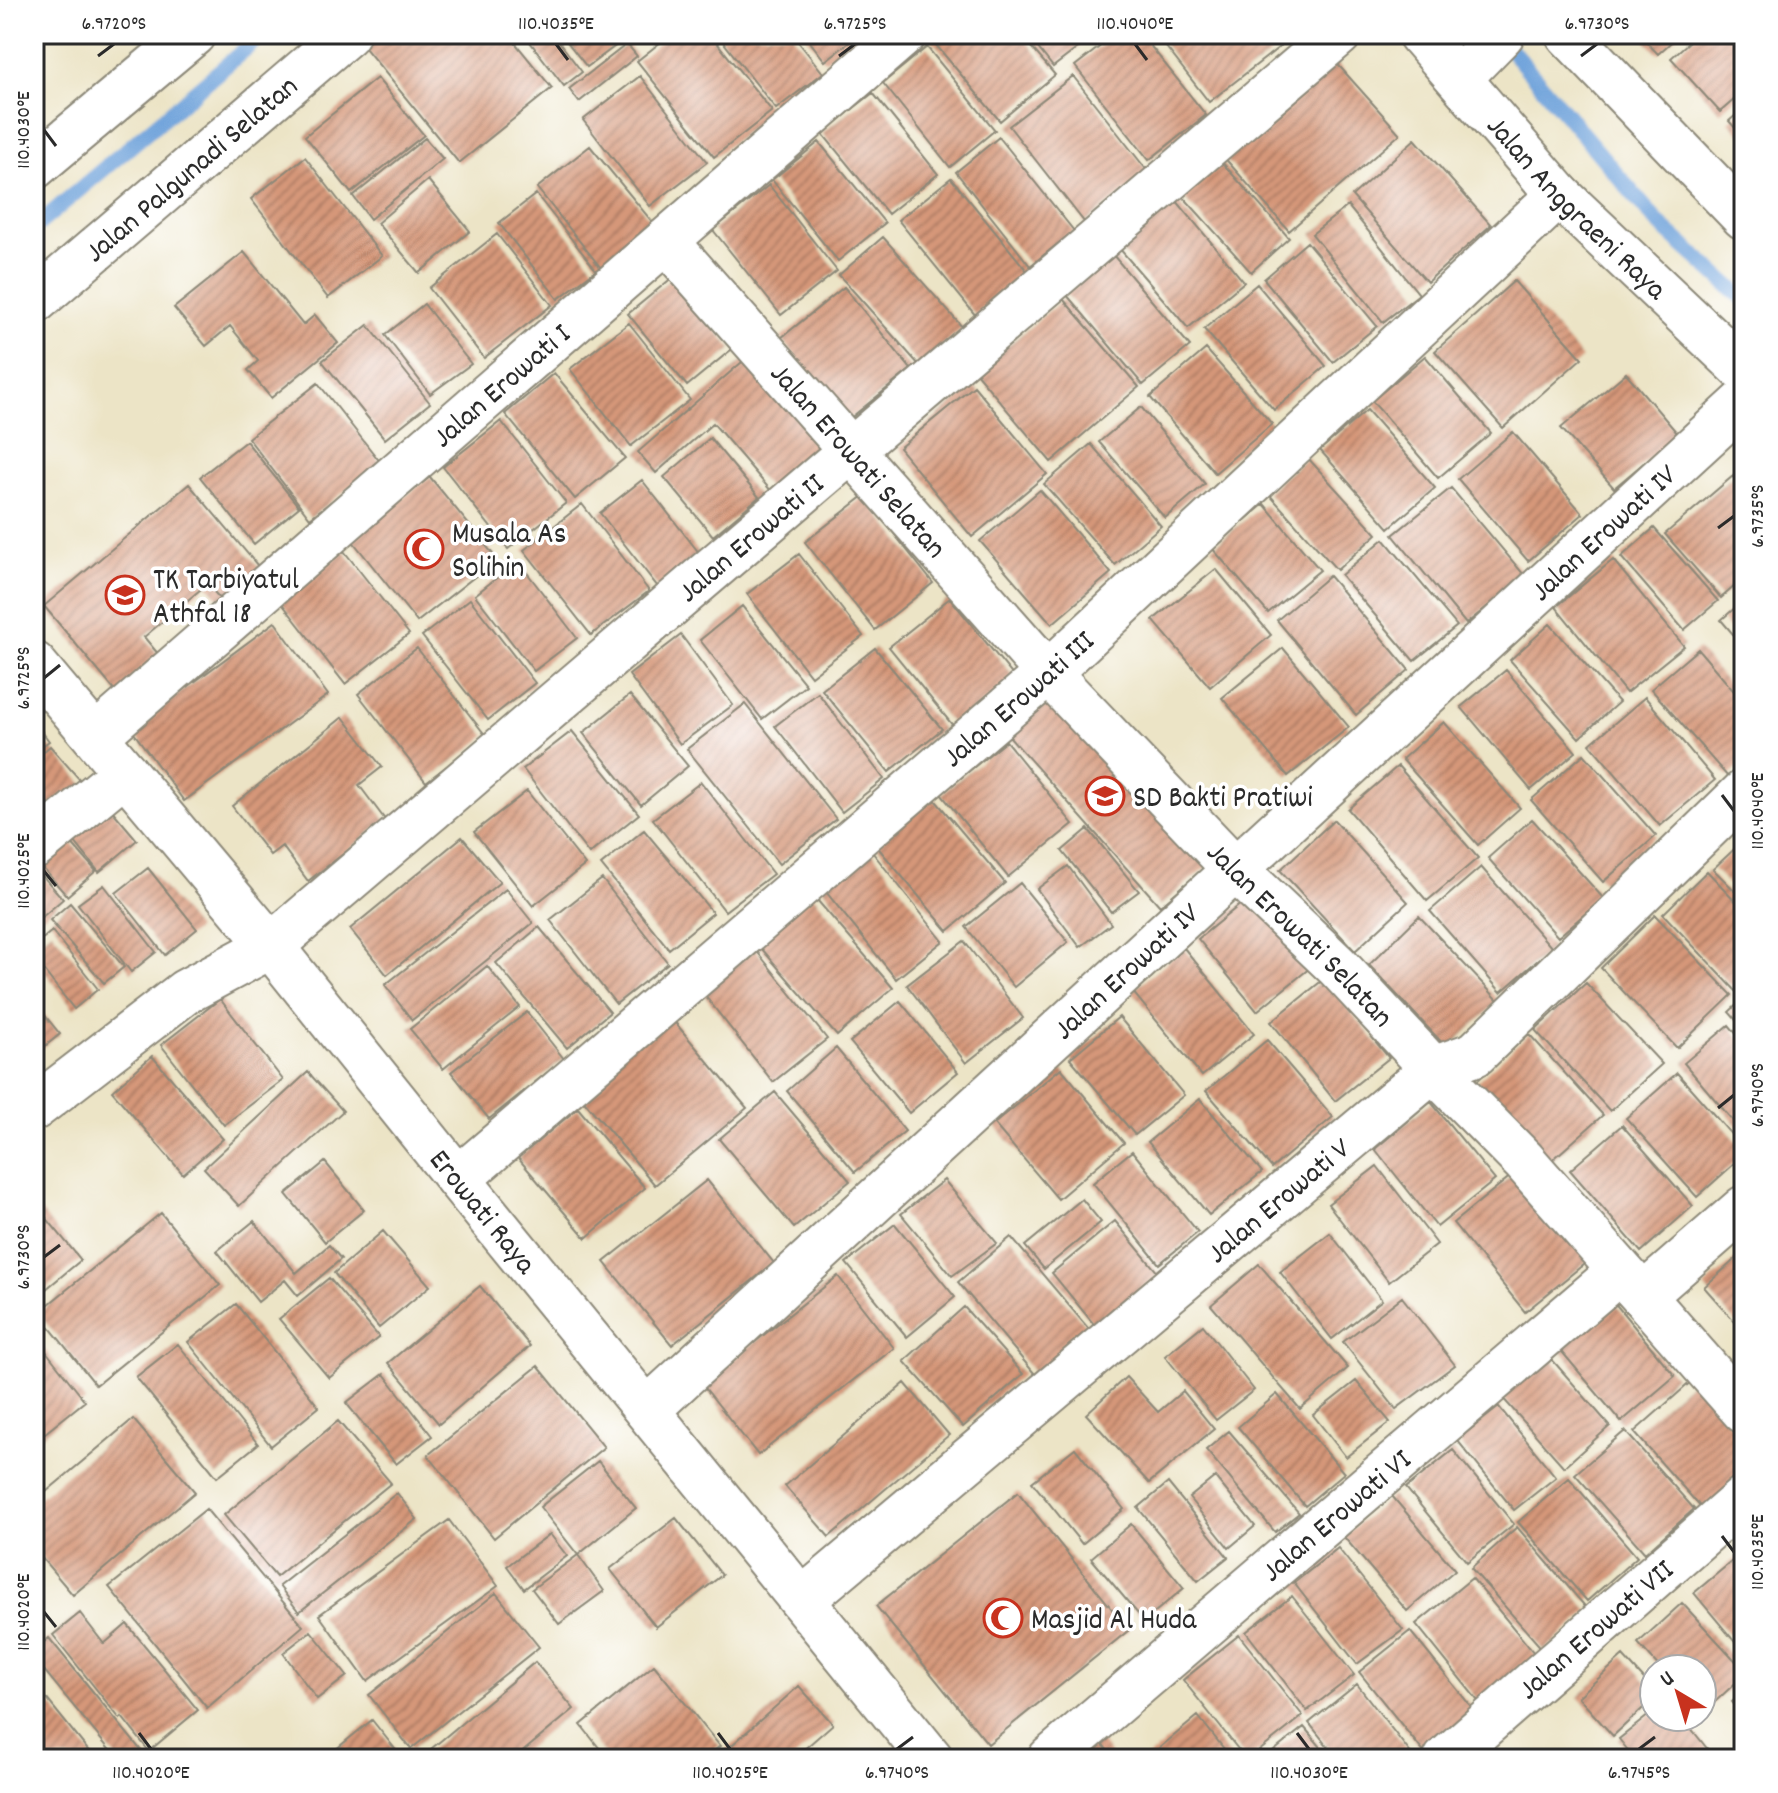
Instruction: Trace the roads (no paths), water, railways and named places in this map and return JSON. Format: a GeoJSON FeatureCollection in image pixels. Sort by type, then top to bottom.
{"type":"FeatureCollection","features":[{"type":"Feature","properties":{"kind":"street"},"geometry":{"type":"LineString","coordinates":[[34,167],[193,34]]}},
{"type":"Feature","properties":{"kind":"street","name":"Jalan Palgunadi Selatan"},"geometry":{"type":"LineString","coordinates":[[34,302],[347,34]]}},
{"type":"Feature","properties":{"kind":"street","name":"Jalan Erowati I"},"geometry":{"type":"LineString","coordinates":[[96,736],[904,34]]}},
{"type":"Feature","properties":{"kind":"street","name":"Jalan Erowati II"},"geometry":{"type":"LineString","coordinates":[[34,1108],[185,992],[271,946],[1339,34]]}},
{"type":"Feature","properties":{"kind":"street","name":"Jalan Anggraeni Raya"},"geometry":{"type":"LineString","coordinates":[[1420,34],[1464,72],[1559,195],[1744,370]]}},
{"type":"Feature","properties":{"kind":"street"},"geometry":{"type":"LineString","coordinates":[[1464,72],[1502,34]]}},
{"type":"Feature","properties":{"kind":"street"},"geometry":{"type":"LineString","coordinates":[[1568,34],[1744,217]]}},
{"type":"Feature","properties":{"kind":"street","name":"Jalan Erowati III"},"geometry":{"type":"LineString","coordinates":[[458,1179],[1048,673],[1559,195]]}},
{"type":"Feature","properties":{"kind":"street","name":"Jalan Erowati Selatan"},"geometry":{"type":"LineString","coordinates":[[666,241],[1048,673],[1235,869],[1337,966],[1524,1161],[1744,1411]]}},
{"type":"Feature","properties":{"kind":"street","name":"Jalan Erowati IV"},"geometry":{"type":"LineString","coordinates":[[647,1410],[1744,402]]}},
{"type":"Feature","properties":{"kind":"street","name":"Erowati Raya"},"geometry":{"type":"LineString","coordinates":[[36,671],[96,736],[271,946],[931,1759]]}},
{"type":"Feature","properties":{"kind":"street"},"geometry":{"type":"LineString","coordinates":[[34,847],[125,772]]}},
{"type":"Feature","properties":{"kind":"street","name":"Jalan Erowati V"},"geometry":{"type":"LineString","coordinates":[[802,1600],[1433,1069],[1475,1054],[1744,792]]}},
{"type":"Feature","properties":{"kind":"street","name":"Jalan Erowati VI"},"geometry":{"type":"LineString","coordinates":[[1050,1759],[1632,1284],[1744,1208]]}},
{"type":"Feature","properties":{"kind":"street","name":"Jalan Erowati VII"},"geometry":{"type":"LineString","coordinates":[[1446,1759],[1744,1498]]}},
{"type":"Feature","properties":{"kind":"waterway"},"geometry":{"type":"LineString","coordinates":[[34,228],[263,34]]}},
{"type":"Feature","properties":{"kind":"waterway"},"geometry":{"type":"LineString","coordinates":[[1498,39],[1513,52],[1658,223],[1744,299]]}},
{"type":"Feature","properties":{"kind":"place","name":"Musala As Solihin"},"geometry":{"type":"Point","coordinates":[424,549]}},
{"type":"Feature","properties":{"kind":"place","name":"TK Tarbiyatul Athfal 18"},"geometry":{"type":"Point","coordinates":[125,595]}},
{"type":"Feature","properties":{"kind":"place","name":"SD Bakti Pratiwi"},"geometry":{"type":"Point","coordinates":[1105,796]}},
{"type":"Feature","properties":{"kind":"place","name":"Masjid Al Huda"},"geometry":{"type":"Point","coordinates":[1003,1618]}}]}
